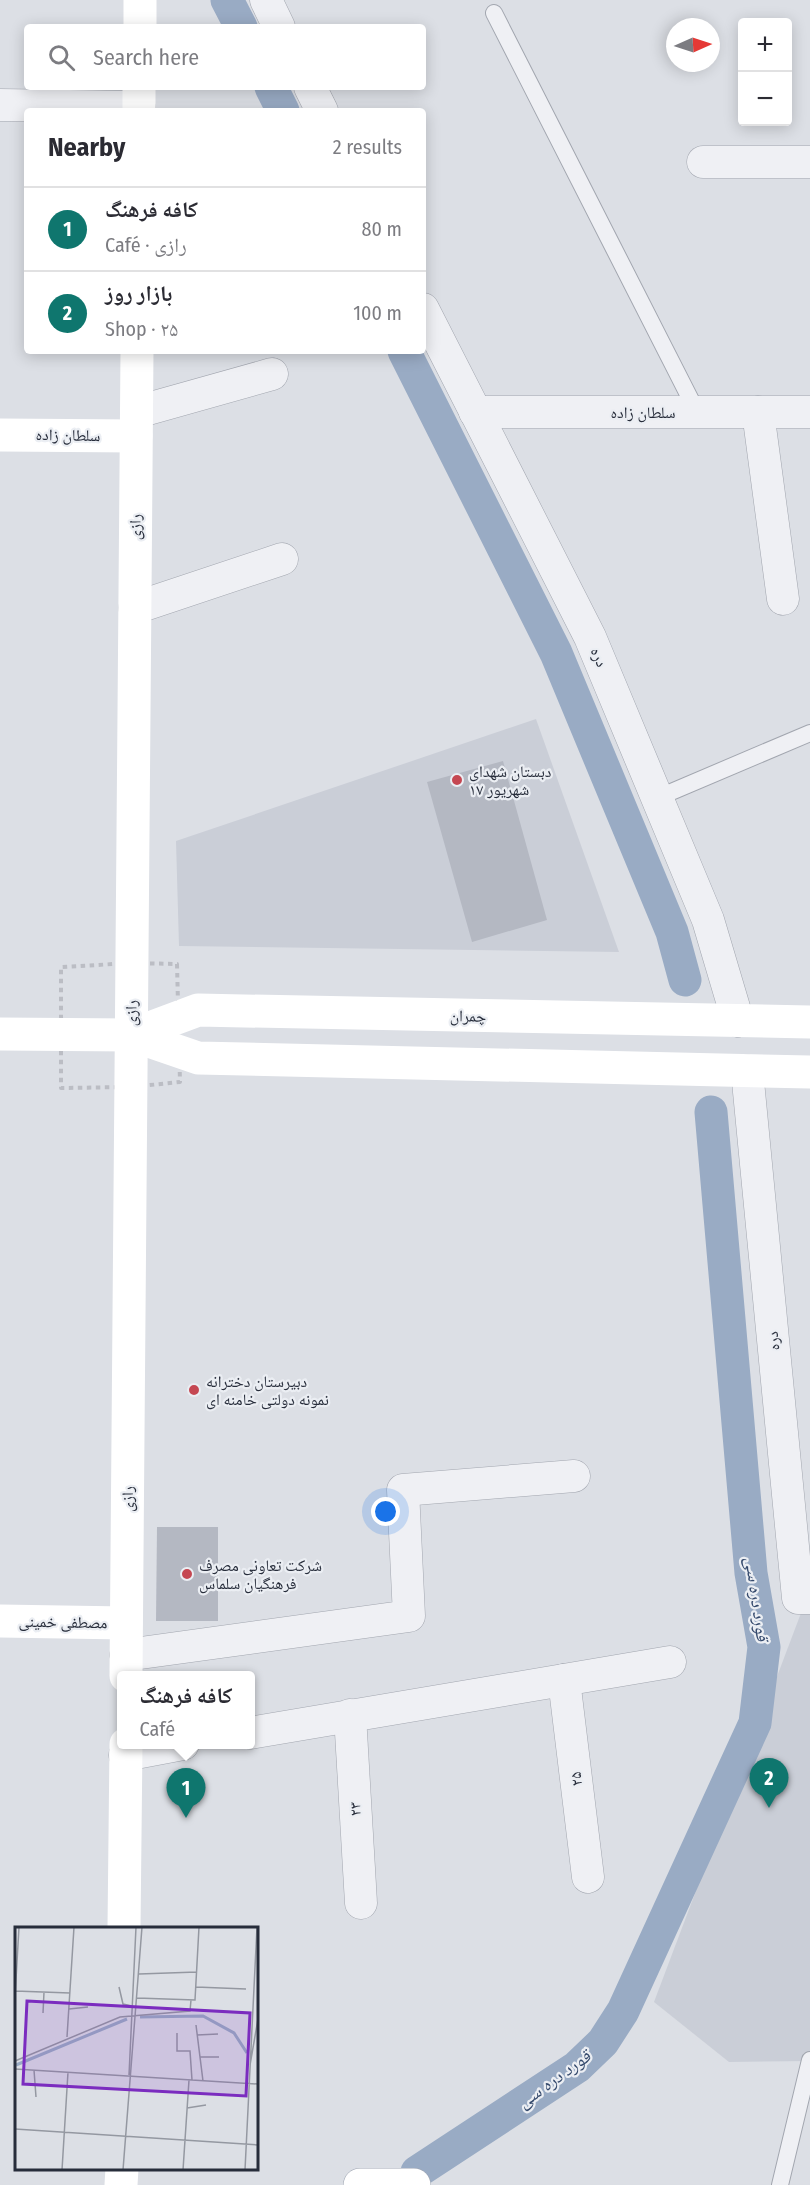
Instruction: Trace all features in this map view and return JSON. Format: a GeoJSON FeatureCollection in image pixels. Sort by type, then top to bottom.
{"type":"FeatureCollection","features":[{"type":"Feature","properties":{"kind":"street"},"geometry":{"type":"LineString","coordinates":[[140,0],[140,24]]}},
{"type":"Feature","properties":{"kind":"street"},"geometry":{"type":"LineString","coordinates":[[266,0],[278,24]]}},
{"type":"Feature","properties":{"kind":"street"},"geometry":{"type":"LineString","coordinates":[[312,90],[320,108]]}},
{"type":"Feature","properties":{"kind":"street"},"geometry":{"type":"LineString","coordinates":[[0,105],[139,102]]}},
{"type":"Feature","properties":{"kind":"street"},"geometry":{"type":"LineString","coordinates":[[703,162],[810,162]]}},
{"type":"Feature","properties":{"kind":"street","name":"دره"},"geometry":{"type":"LineString","coordinates":[[426,315],[590,637],[708,920],[738,1022]]}},
{"type":"Feature","properties":{"kind":"street","name":"رازی"},"geometry":{"type":"LineString","coordinates":[[126,1665],[137,354]]}},
{"type":"Feature","properties":{"kind":"street"},"geometry":{"type":"LineString","coordinates":[[136,424],[272,374]]}},
{"type":"Feature","properties":{"kind":"street","name":"سلطان زاده"},"geometry":{"type":"LineString","coordinates":[[475,412],[810,412]]}},
{"type":"Feature","properties":{"kind":"street"},"geometry":{"type":"LineString","coordinates":[[758,412],[783,599]]}},
{"type":"Feature","properties":{"kind":"street","name":"سلطان زاده"},"geometry":{"type":"LineString","coordinates":[[0,435],[136,424]]}},
{"type":"Feature","properties":{"kind":"street"},"geometry":{"type":"LineString","coordinates":[[135,608],[282,559]]}},
{"type":"Feature","properties":{"kind":"street","name":"چمران"},"geometry":{"type":"LineString","coordinates":[[131,1035],[198,1010],[810,1022]]}},
{"type":"Feature","properties":{"kind":"street"},"geometry":{"type":"LineString","coordinates":[[738,1022],[747,1071]]}},
{"type":"Feature","properties":{"kind":"street","name":"چمران"},"geometry":{"type":"LineString","coordinates":[[0,1034],[131,1035],[198,1058],[810,1072]]}},
{"type":"Feature","properties":{"kind":"street","name":"دره"},"geometry":{"type":"LineString","coordinates":[[747,1071],[798,1598],[810,1598]]}},
{"type":"Feature","properties":{"kind":"street"},"geometry":{"type":"LineString","coordinates":[[126,1665],[409,1616],[403,1490],[574,1476]]}},
{"type":"Feature","properties":{"kind":"street","name":"مصطفی خمینی"},"geometry":{"type":"LineString","coordinates":[[0,1621],[126,1623]]}},
{"type":"Feature","properties":{"kind":"street"},"geometry":{"type":"LineString","coordinates":[[255,1732],[670,1662]]}},
{"type":"Feature","properties":{"kind":"street","name":"۲۵"},"geometry":{"type":"LineString","coordinates":[[564,1680],[588,1877]]}},
{"type":"Feature","properties":{"kind":"street","name":"۲۳"},"geometry":{"type":"LineString","coordinates":[[350,1715],[360,1903]]}},
{"type":"Feature","properties":{"kind":"street"},"geometry":{"type":"LineString","coordinates":[[124,1927],[125,1750]]}},
{"type":"Feature","properties":{"kind":"street"},"geometry":{"type":"LineString","coordinates":[[362,2185],[414,2185]]}},
{"type":"Feature","properties":{"kind":"lane"},"geometry":{"type":"LineString","coordinates":[[494,13],[697,412]]}},
{"type":"Feature","properties":{"kind":"lane"},"geometry":{"type":"LineString","coordinates":[[657,798],[810,733]]}},
{"type":"Feature","properties":{"kind":"lane"},"geometry":{"type":"LineString","coordinates":[[780,2185],[810,2060]]}},
{"type":"Feature","properties":{"kind":"shaded area","name":"دبستان شهدای ۱۷ شهریور"},"geometry":{"type":"Polygon","coordinates":[[[536,719],[619,952],[179,946],[176,841],[536,719]]]}},
{"type":"Feature","properties":{"kind":"shaded area"},"geometry":{"type":"Polygon","coordinates":[[[801,1613],[810,1613],[810,2061],[729,2062],[654,2002],[801,1613]]]}},
{"type":"Feature","properties":{"kind":"building"},"geometry":{"type":"Polygon","coordinates":[[[503,761],[547,920],[472,942],[427,782],[503,761]]]}},
{"type":"Feature","properties":{"kind":"building","name":"شرکت تعاونی مصرف فرهنگیان سلماس"},"geometry":{"type":"Polygon","coordinates":[[[157,1527],[218,1527],[218,1621],[156,1621],[157,1527]]]}},
{"type":"Feature","properties":{"kind":"waterway"},"geometry":{"type":"LineString","coordinates":[[227,0],[239,24]]}},
{"type":"Feature","properties":{"kind":"waterway"},"geometry":{"type":"LineString","coordinates":[[272,90],[282,108]]}},
{"type":"Feature","properties":{"kind":"waterway"},"geometry":{"type":"LineString","coordinates":[[406,354],[556,653],[672,932],[685,980]]}},
{"type":"Feature","properties":{"kind":"waterway","name":"قورد دره سی"},"geometry":{"type":"LineString","coordinates":[[417,2172],[577,2067],[603,2042],[623,2011],[755,1723],[764,1647],[751,1573],[711,1112]]}},
{"type":"Feature","properties":{"kind":"place","name":"دبستان شهدای ۱۷ شهریور"},"geometry":{"type":"Point","coordinates":[457,780]}},
{"type":"Feature","properties":{"kind":"place","name":"دبیرستان دخترانه نمونه دولتی خامنه ای"},"geometry":{"type":"Point","coordinates":[194,1390]}},
{"type":"Feature","properties":{"kind":"place","name":"شرکت تعاونی مصرف فرهنگیان سلماس"},"geometry":{"type":"Point","coordinates":[187,1574]}},
{"type":"Feature","properties":{"kind":"place","name":"بازار روز"},"geometry":{"type":"Point","coordinates":[769,1808]}},
{"type":"Feature","properties":{"kind":"place","name":"کافه فرهنگ"},"geometry":{"type":"Point","coordinates":[186,1818]}}]}
